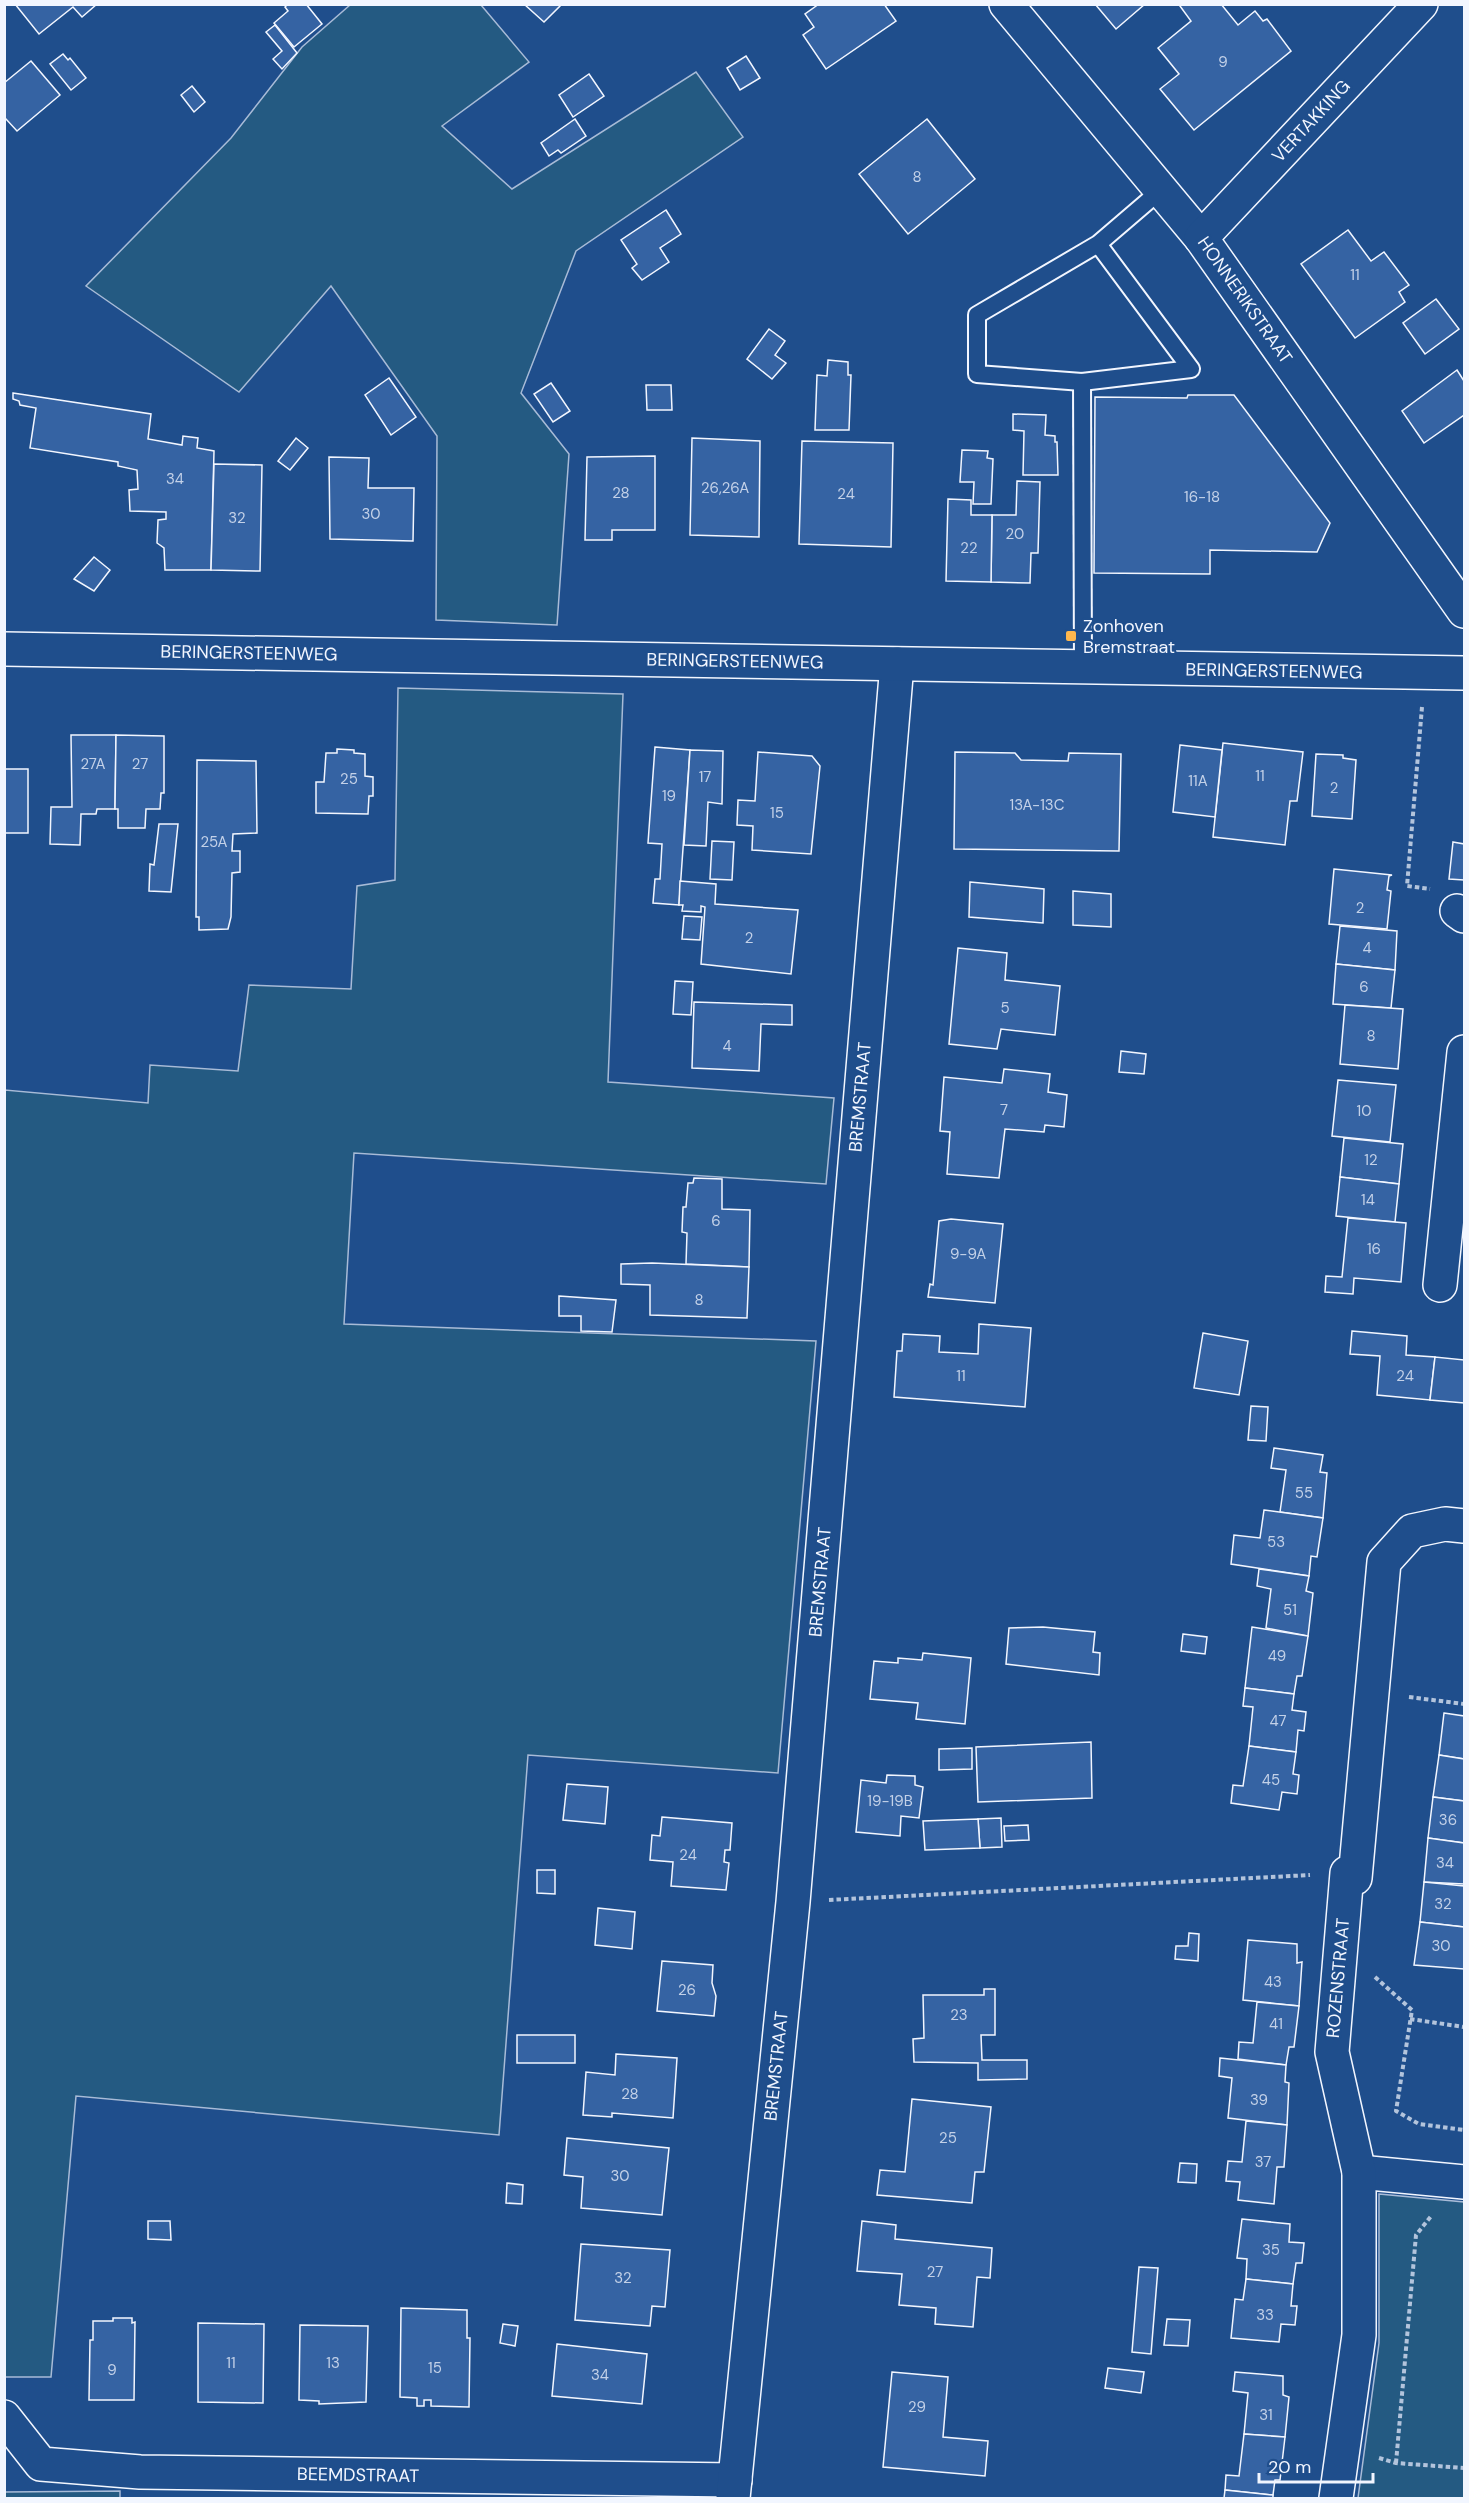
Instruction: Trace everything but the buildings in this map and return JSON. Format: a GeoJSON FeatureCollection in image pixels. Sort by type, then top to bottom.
{"type":"FeatureCollection","features":[{"type":"Feature","properties":{"kind":"street","name":"HONNERIKSTRAAT"},"geometry":{"type":"LineString","coordinates":[[1006,4],[1201,238],[1464,611]]}},
{"type":"Feature","properties":{"kind":"street","name":"VERTAKKING"},"geometry":{"type":"LineString","coordinates":[[1201,238],[1421,4]]}},
{"type":"Feature","properties":{"kind":"street","name":"BERINGERSTEENWEG"},"geometry":{"type":"LineString","coordinates":[[4,649],[1464,673]]}},
{"type":"Feature","properties":{"kind":"street","name":"BREMSTRAAT"},"geometry":{"type":"LineString","coordinates":[[734,2489],[793,1902],[897,664]]}},
{"type":"Feature","properties":{"kind":"street"},"geometry":{"type":"LineString","coordinates":[[1440,1285],[1464,1052]]}},
{"type":"Feature","properties":{"kind":"street","name":"ROZENSTRAAT"},"geometry":{"type":"LineString","coordinates":[[1336,2499],[1359,2335],[1359,2172],[1332,2052],[1347,1873],[1355,1878],[1384,1562],[1412,1531],[1445,1524],[1464,1526]]}},
{"type":"Feature","properties":{"kind":"street"},"geometry":{"type":"LineString","coordinates":[[1359,2172],[1461,2182]]}},
{"type":"Feature","properties":{"kind":"street","name":"BEEMDSTRAAT"},"geometry":{"type":"LineString","coordinates":[[4,2417],[41,2464],[140,2472],[734,2489]]}},
{"type":"Feature","properties":{"kind":"lane"},"geometry":{"type":"LineString","coordinates":[[1098,244],[1191,369],[1082,382],[976,374],[977,315],[1098,244],[1161,190]]}},
{"type":"Feature","properties":{"kind":"lane"},"geometry":{"type":"LineString","coordinates":[[1082,382],[1083,668]]}},
{"type":"Feature","properties":{"kind":"path"},"geometry":{"type":"LineString","coordinates":[[1425,673],[1407,886],[1452,892],[1461,914]]}},
{"type":"Feature","properties":{"kind":"path"},"geometry":{"type":"LineString","coordinates":[[1372,1693],[1464,1704]]}},
{"type":"Feature","properties":{"kind":"path"},"geometry":{"type":"LineString","coordinates":[[793,1902],[1347,1873]]}},
{"type":"Feature","properties":{"kind":"path"},"geometry":{"type":"LineString","coordinates":[[1341,1946],[1412,2010],[1396,2111],[1419,2124],[1464,2130]]}},
{"type":"Feature","properties":{"kind":"path"},"geometry":{"type":"LineString","coordinates":[[1410,2019],[1464,2026]]}},
{"type":"Feature","properties":{"kind":"path"},"geometry":{"type":"LineString","coordinates":[[1396,2463],[1416,2235],[1461,2182]]}},
{"type":"Feature","properties":{"kind":"path"},"geometry":{"type":"LineString","coordinates":[[1343,2450],[1396,2463],[1464,2468]]}},
{"type":"Feature","properties":{"kind":"shaded area"},"geometry":{"type":"Polygon","coordinates":[[[350,5],[481,5],[529,62],[442,126],[512,189],[696,72],[743,137],[576,251],[521,393],[569,454],[557,625],[436,620],[437,436],[331,286],[239,392],[86,286],[231,138],[302,47],[350,5]]]}},
{"type":"Feature","properties":{"kind":"shaded area"},"geometry":{"type":"Polygon","coordinates":[[[398,688],[623,694],[608,1082],[834,1098],[826,1184],[354,1153],[344,1324],[816,1341],[778,1773],[528,1755],[499,2135],[76,2096],[51,2377],[5,2377],[5,1090],[148,1103],[150,1065],[238,1071],[249,985],[351,989],[357,886],[395,880],[398,688]]]}},
{"type":"Feature","properties":{"kind":"shaded area"},"geometry":{"type":"Polygon","coordinates":[[[1379,2194],[1464,2202],[1464,2498],[1358,2498],[1379,2343],[1379,2194]]]}},
{"type":"Feature","properties":{"kind":"shaded area"},"geometry":{"type":"Polygon","coordinates":[[[120,2491],[120,2498],[5,2498],[5,2492],[120,2491]]]}},
{"type":"Feature","properties":{"kind":"place","name":"Zonhoven Bremstraat"},"geometry":{"type":"Point","coordinates":[1071,636]}}]}
